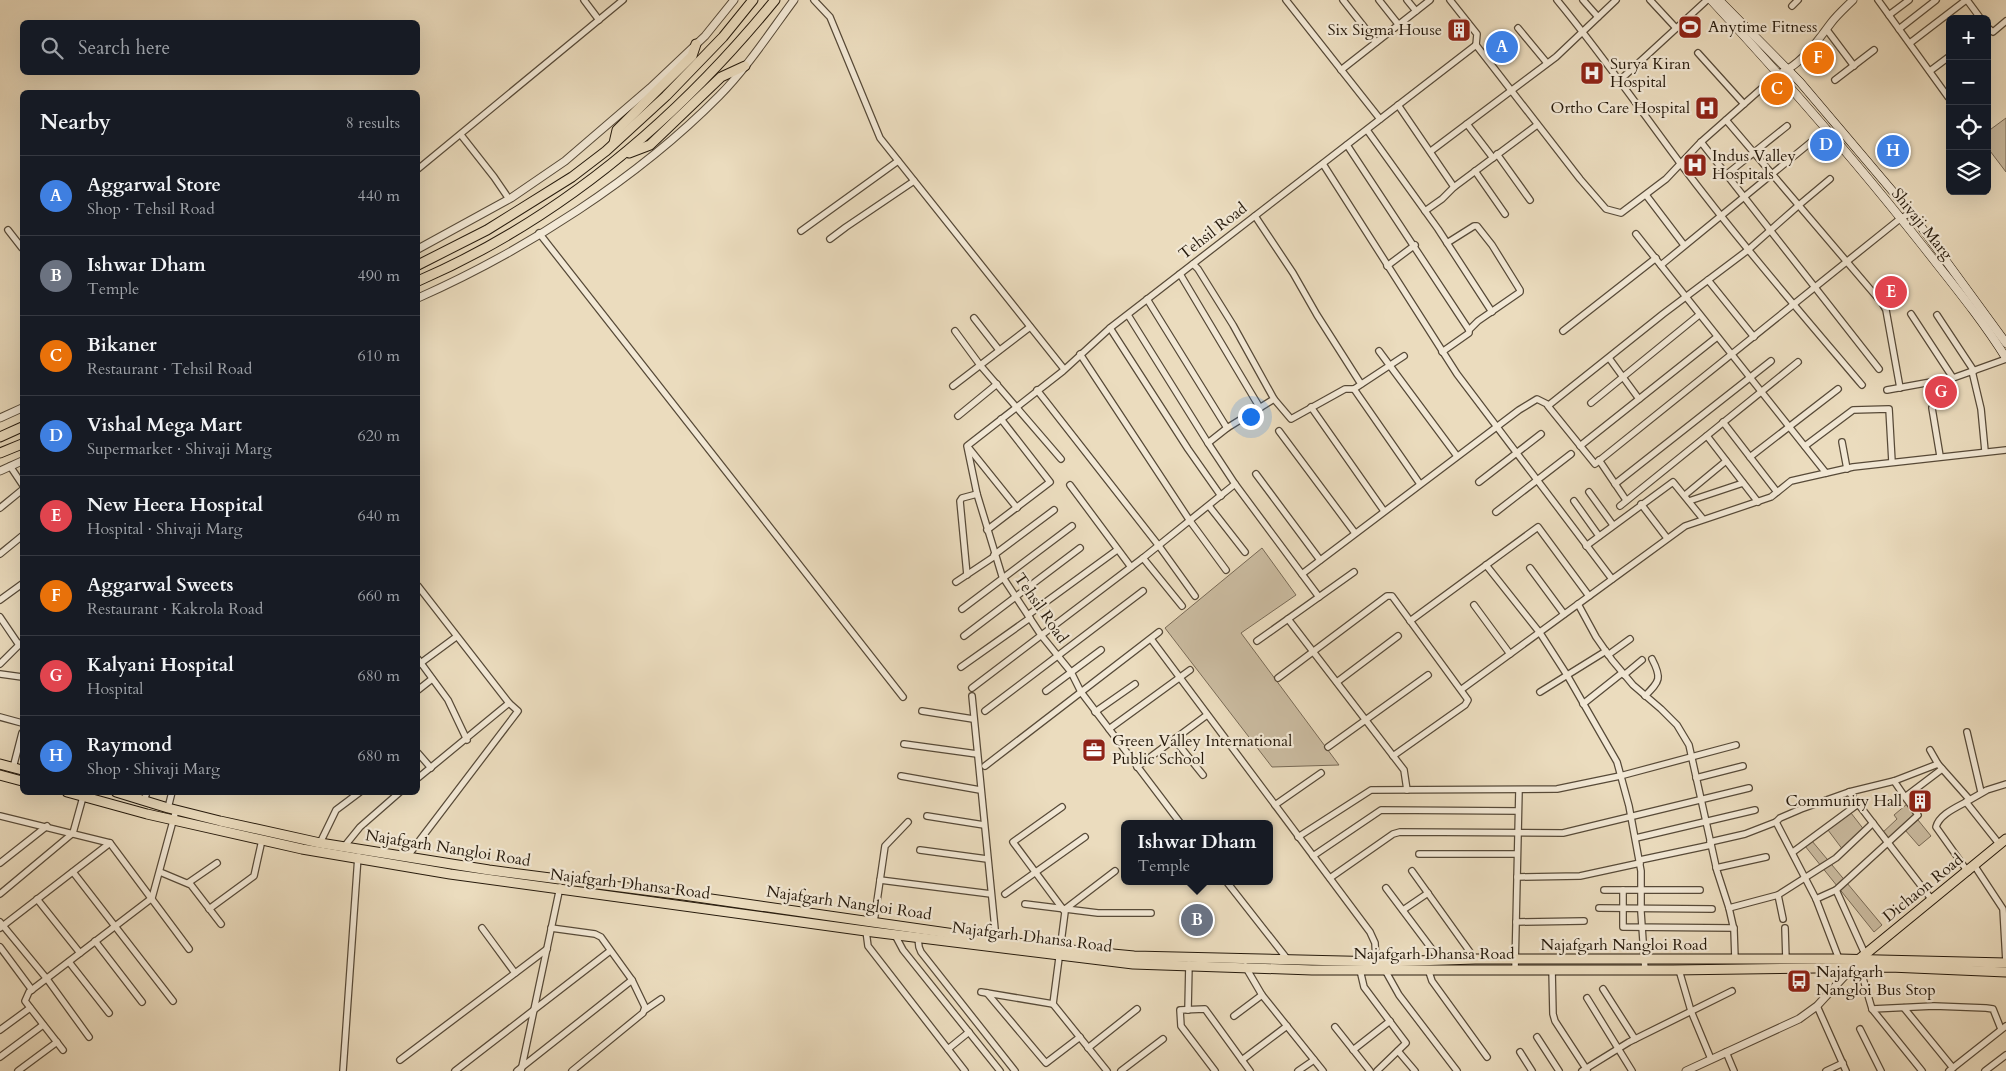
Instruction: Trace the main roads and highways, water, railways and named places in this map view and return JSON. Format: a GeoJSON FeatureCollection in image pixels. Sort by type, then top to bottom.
{"type":"FeatureCollection","features":[{"type":"Feature","properties":{"kind":"main road"},"geometry":{"type":"LineString","coordinates":[[420,264],[487,230],[572,177],[614,143],[679,84],[723,37],[753,0]]}},
{"type":"Feature","properties":{"kind":"main road"},"geometry":{"type":"LineString","coordinates":[[420,280],[498,241],[561,201],[624,154],[684,101],[775,0]]}},
{"type":"Feature","properties":{"kind":"main road","name":"Shivaji Marg"},"geometry":{"type":"LineString","coordinates":[[1709,0],[1779,73],[2006,343]]}},
{"type":"Feature","properties":{"kind":"main road","name":"Shivaji Marg"},"geometry":{"type":"LineString","coordinates":[[1721,1],[1788,68],[1911,213],[2006,358]]}},
{"type":"Feature","properties":{"kind":"main road"},"geometry":{"type":"LineString","coordinates":[[614,143],[617,130],[692,56],[696,44]]}},
{"type":"Feature","properties":{"kind":"main road"},"geometry":{"type":"LineString","coordinates":[[624,154],[650,145],[721,77],[745,66]]}},
{"type":"Feature","properties":{"kind":"main road"},"geometry":{"type":"LineString","coordinates":[[0,437],[20,428]]}},
{"type":"Feature","properties":{"kind":"main road"},"geometry":{"type":"LineString","coordinates":[[0,454],[20,445]]}},
{"type":"Feature","properties":{"kind":"main road"},"geometry":{"type":"LineString","coordinates":[[0,764],[18,769]]}},
{"type":"Feature","properties":{"kind":"main road"},"geometry":{"type":"LineString","coordinates":[[0,775],[20,780]]}},
{"type":"Feature","properties":{"kind":"main road"},"geometry":{"type":"LineString","coordinates":[[77,795],[172,813],[262,840],[302,849],[343,851]]}},
{"type":"Feature","properties":{"kind":"main road","name":"Najafgarh Nangloi Road"},"geometry":{"type":"LineString","coordinates":[[146,797],[172,813],[320,843],[359,854],[407,857],[561,880],[683,895],[874,922],[906,932],[996,939],[1060,952],[1134,956],[1189,963],[1241,959],[1288,960],[1380,967],[1440,960],[1475,959],[1515,964],[1645,965],[1735,959],[1840,959],[1859,962]]}},
{"type":"Feature","properties":{"kind":"main road","name":"Dichaon Road"},"geometry":{"type":"LineString","coordinates":[[1859,962],[2003,843]]}},
{"type":"Feature","properties":{"kind":"main road","name":"Najafgarh Dhansa Road"},"geometry":{"type":"LineString","coordinates":[[359,854],[466,876],[560,890],[895,935],[906,932],[918,938],[1060,952]]}},
{"type":"Feature","properties":{"kind":"main road"},"geometry":{"type":"LineString","coordinates":[[466,876],[468,867]]}},
{"type":"Feature","properties":{"kind":"main road"},"geometry":{"type":"LineString","coordinates":[[518,884],[520,874]]}},
{"type":"Feature","properties":{"kind":"main road"},"geometry":{"type":"LineString","coordinates":[[1859,962],[2006,963]]}},
{"type":"Feature","properties":{"kind":"main road","name":"Najafgarh Dhansa Road"},"geometry":{"type":"LineString","coordinates":[[1189,963],[1247,968],[1360,970],[1380,967],[1428,969],[1515,964],[1552,970],[1645,965],[1679,970],[1859,962],[1890,967],[2006,972]]}},
{"type":"Feature","properties":{"kind":"place","name":"Anytime Fitness"},"geometry":{"type":"Point","coordinates":[1690,27]}},
{"type":"Feature","properties":{"kind":"place","name":"Six Sigma House"},"geometry":{"type":"Point","coordinates":[1459,30]}},
{"type":"Feature","properties":{"kind":"place","name":"Aggarwal Store"},"geometry":{"type":"Point","coordinates":[1502,47]}},
{"type":"Feature","properties":{"kind":"place","name":"Aggarwal Sweets"},"geometry":{"type":"Point","coordinates":[1818,58]}},
{"type":"Feature","properties":{"kind":"place","name":"Surya Kiran Hospital"},"geometry":{"type":"Point","coordinates":[1592,73]}},
{"type":"Feature","properties":{"kind":"place","name":"Bikaner"},"geometry":{"type":"Point","coordinates":[1777,89]}},
{"type":"Feature","properties":{"kind":"place","name":"Ortho Care Hospital"},"geometry":{"type":"Point","coordinates":[1707,108]}},
{"type":"Feature","properties":{"kind":"place","name":"Vishal Mega Mart"},"geometry":{"type":"Point","coordinates":[1826,145]}},
{"type":"Feature","properties":{"kind":"place","name":"Raymond"},"geometry":{"type":"Point","coordinates":[1893,151]}},
{"type":"Feature","properties":{"kind":"place","name":"Indus Valley Hospitals"},"geometry":{"type":"Point","coordinates":[1695,165]}},
{"type":"Feature","properties":{"kind":"place","name":"New Heera Hospital"},"geometry":{"type":"Point","coordinates":[1891,292]}},
{"type":"Feature","properties":{"kind":"place","name":"Kalyani Hospital"},"geometry":{"type":"Point","coordinates":[1941,392]}},
{"type":"Feature","properties":{"kind":"place","name":"Green Valley International Public School"},"geometry":{"type":"Point","coordinates":[1094,750]}},
{"type":"Feature","properties":{"kind":"place","name":"Community Hall"},"geometry":{"type":"Point","coordinates":[1920,801]}},
{"type":"Feature","properties":{"kind":"place","name":"Ishwar Dham"},"geometry":{"type":"Point","coordinates":[1197,920]}},
{"type":"Feature","properties":{"kind":"place","name":"Najafgarh Nangloi Bus Stop"},"geometry":{"type":"Point","coordinates":[1799,981]}}]}
